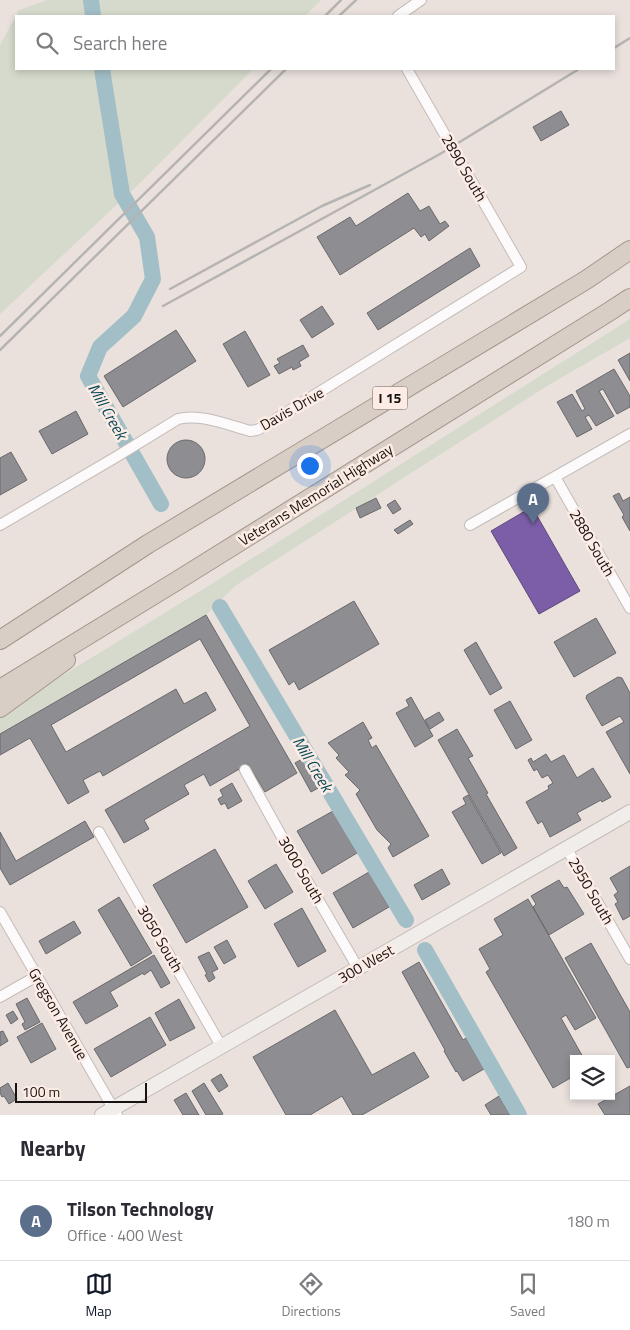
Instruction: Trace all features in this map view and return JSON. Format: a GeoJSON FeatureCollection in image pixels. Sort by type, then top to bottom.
{"type":"FeatureCollection","features":[{"type":"Feature","properties":{"kind":"highway","name":"I 15"},"geometry":{"type":"LineString","coordinates":[[0,640],[148,544],[586,280],[630,250]]}},
{"type":"Feature","properties":{"kind":"highway","name":"Veterans Memorial Highway"},"geometry":{"type":"LineString","coordinates":[[0,688],[175,582],[630,298]]}},
{"type":"Feature","properties":{"kind":"highway"},"geometry":{"type":"LineString","coordinates":[[0,631],[148,544]]}},
{"type":"Feature","properties":{"kind":"highway"},"geometry":{"type":"LineString","coordinates":[[0,708],[175,582]]}},
{"type":"Feature","properties":{"kind":"main road","name":"300 West"},"geometry":{"type":"LineString","coordinates":[[111,1113],[221,1046],[630,812]]}},
{"type":"Feature","properties":{"kind":"street"},"geometry":{"type":"LineString","coordinates":[[400,15],[421,0]]}},
{"type":"Feature","properties":{"kind":"street","name":"2890 South"},"geometry":{"type":"LineString","coordinates":[[408,70],[521,267]]}},
{"type":"Feature","properties":{"kind":"street","name":"Davis Drive"},"geometry":{"type":"LineString","coordinates":[[0,525],[178,420],[187,417],[200,418],[250,431],[257,430],[521,267]]}},
{"type":"Feature","properties":{"kind":"street"},"geometry":{"type":"LineString","coordinates":[[470,525],[630,434]]}},
{"type":"Feature","properties":{"kind":"street","name":"2880 South"},"geometry":{"type":"LineString","coordinates":[[555,477],[630,608]]}},
{"type":"Feature","properties":{"kind":"street","name":"3000 South"},"geometry":{"type":"LineString","coordinates":[[246,770],[288,848],[358,968]]}},
{"type":"Feature","properties":{"kind":"street","name":"3050 South"},"geometry":{"type":"LineString","coordinates":[[99,832],[221,1046]]}},
{"type":"Feature","properties":{"kind":"street","name":"2950 South"},"geometry":{"type":"LineString","coordinates":[[567,849],[630,959]]}},
{"type":"Feature","properties":{"kind":"street","name":"Gregson Avenue"},"geometry":{"type":"LineString","coordinates":[[0,912],[111,1113]]}},
{"type":"Feature","properties":{"kind":"street"},"geometry":{"type":"LineString","coordinates":[[0,998],[37,976]]}},
{"type":"Feature","properties":{"kind":"shaded area"},"geometry":{"type":"Polygon","coordinates":[[[48,0],[321,0],[306,15],[16,15],[19,10],[48,0]]]}},
{"type":"Feature","properties":{"kind":"shaded area"},"geometry":{"type":"Polygon","coordinates":[[[15,17],[15,70],[252,70],[140,183],[0,314],[0,45],[15,17]]]}},
{"type":"Feature","properties":{"kind":"shaded area"},"geometry":{"type":"Polygon","coordinates":[[[630,319],[630,338],[547,386],[235,586],[206,615],[0,733],[0,718],[47,685],[210,585],[630,319]]]}},
{"type":"Feature","properties":{"kind":"building: Offices"},"geometry":{"type":"Polygon","coordinates":[[[532,507],[580,591],[539,614],[491,531],[532,507]]]}},
{"type":"Feature","properties":{"kind":"building: Industry"},"geometry":{"type":"Polygon","coordinates":[[[561,111],[569,125],[541,141],[533,127],[561,111]]]}},
{"type":"Feature","properties":{"kind":"building: Industry"},"geometry":{"type":"Polygon","coordinates":[[[408,193],[420,211],[429,206],[440,224],[445,221],[449,226],[429,241],[425,234],[421,237],[414,228],[340,275],[317,237],[350,217],[356,226],[408,193]]]}},
{"type":"Feature","properties":{"kind":"building: Industry"},"geometry":{"type":"Polygon","coordinates":[[[470,248],[480,266],[378,330],[367,313],[470,248]]]}},
{"type":"Feature","properties":{"kind":"building: Industry"},"geometry":{"type":"Polygon","coordinates":[[[322,306],[334,324],[312,338],[300,320],[322,306]]]}},
{"type":"Feature","properties":{"kind":"building: Industry"},"geometry":{"type":"Polygon","coordinates":[[[176,330],[196,361],[123,407],[104,376],[176,330]]]}},
{"type":"Feature","properties":{"kind":"building: Industry"},"geometry":{"type":"Polygon","coordinates":[[[245,331],[270,375],[248,387],[223,344],[245,331]]]}},
{"type":"Feature","properties":{"kind":"building: Industry"},"geometry":{"type":"Polygon","coordinates":[[[303,345],[309,356],[299,362],[301,366],[293,370],[292,367],[279,374],[274,366],[280,363],[277,359],[303,345]]]}},
{"type":"Feature","properties":{"kind":"building: Industry"},"geometry":{"type":"Polygon","coordinates":[[[630,353],[630,381],[618,360],[630,353]]]}},
{"type":"Feature","properties":{"kind":"building: Industry"},"geometry":{"type":"Polygon","coordinates":[[[614,369],[630,396],[630,407],[617,414],[603,389],[599,391],[614,416],[596,426],[589,415],[585,417],[592,429],[577,437],[557,402],[572,394],[582,411],[585,409],[576,391],[614,369]]]}},
{"type":"Feature","properties":{"kind":"building: Industry"},"geometry":{"type":"Polygon","coordinates":[[[76,411],[88,434],[52,454],[39,431],[76,411]]]}},
{"type":"Feature","properties":{"kind":"building: Industry"},"geometry":{"type":"Polygon","coordinates":[[[186,440],[199,446],[205,459],[199,472],[186,478],[173,472],[167,459],[173,446],[186,440]]]}},
{"type":"Feature","properties":{"kind":"building: Industry"},"geometry":{"type":"Polygon","coordinates":[[[11,452],[27,480],[0,495],[0,458],[11,452]]]}},
{"type":"Feature","properties":{"kind":"building: Industry"},"geometry":{"type":"Polygon","coordinates":[[[619,493],[623,501],[630,497],[630,531],[622,517],[624,515],[613,496],[619,493]]]}},
{"type":"Feature","properties":{"kind":"building: Industry"},"geometry":{"type":"Polygon","coordinates":[[[376,498],[381,508],[360,518],[356,508],[376,498]]]}},
{"type":"Feature","properties":{"kind":"building: Industry"},"geometry":{"type":"Polygon","coordinates":[[[395,500],[401,509],[393,514],[387,505],[395,500]]]}},
{"type":"Feature","properties":{"kind":"building: Industry"},"geometry":{"type":"Polygon","coordinates":[[[410,520],[413,524],[398,534],[394,530],[410,520]]]}},
{"type":"Feature","properties":{"kind":"building: Industry"},"geometry":{"type":"Polygon","coordinates":[[[354,601],[379,644],[299,690],[294,681],[289,685],[269,650],[354,601]]]}},
{"type":"Feature","properties":{"kind":"building: Industry"},"geometry":{"type":"Polygon","coordinates":[[[206,615],[297,773],[265,792],[248,764],[210,786],[204,774],[184,785],[189,794],[144,820],[149,829],[124,843],[105,810],[250,726],[200,639],[51,725],[66,752],[176,689],[184,704],[206,692],[216,710],[103,776],[100,771],[83,780],[89,792],[68,804],[30,738],[0,755],[0,734],[206,615]]]}},
{"type":"Feature","properties":{"kind":"building: Industry"},"geometry":{"type":"Polygon","coordinates":[[[596,618],[616,653],[574,677],[554,642],[596,618]]]}},
{"type":"Feature","properties":{"kind":"building: Industry"},"geometry":{"type":"Polygon","coordinates":[[[476,642],[502,688],[490,695],[464,650],[476,642]]]}},
{"type":"Feature","properties":{"kind":"building: Industry"},"geometry":{"type":"Polygon","coordinates":[[[618,677],[622,678],[630,693],[630,774],[606,732],[624,722],[620,716],[602,726],[586,698],[587,695],[618,677]]]}},
{"type":"Feature","properties":{"kind":"building: Industry"},"geometry":{"type":"Polygon","coordinates":[[[411,697],[433,736],[415,747],[396,713],[409,706],[406,700],[411,697]]]}},
{"type":"Feature","properties":{"kind":"building: Industry"},"geometry":{"type":"Polygon","coordinates":[[[510,701],[532,740],[516,749],[494,710],[510,701]]]}},
{"type":"Feature","properties":{"kind":"building: Industry"},"geometry":{"type":"Polygon","coordinates":[[[439,712],[444,720],[430,729],[425,720],[439,712]]]}},
{"type":"Feature","properties":{"kind":"building: Industry"},"geometry":{"type":"Polygon","coordinates":[[[363,722],[372,738],[368,740],[372,748],[376,745],[429,836],[393,857],[388,848],[391,844],[377,830],[356,794],[360,790],[345,775],[349,772],[336,758],[339,755],[328,743],[363,722]]]}},
{"type":"Feature","properties":{"kind":"building: Industry"},"geometry":{"type":"Polygon","coordinates":[[[457,729],[473,756],[468,758],[488,793],[486,794],[517,848],[504,856],[438,740],[457,729]]]}},
{"type":"Feature","properties":{"kind":"building: Industry"},"geometry":{"type":"Polygon","coordinates":[[[546,754],[551,762],[564,755],[577,778],[593,768],[611,797],[602,802],[601,800],[577,813],[581,820],[550,837],[542,821],[538,824],[526,802],[549,789],[548,786],[553,783],[548,775],[542,778],[537,769],[534,771],[528,760],[531,758],[533,762],[546,754]]]}},
{"type":"Feature","properties":{"kind":"building: Industry"},"geometry":{"type":"Polygon","coordinates":[[[302,759],[320,787],[311,792],[295,763],[302,759]]]}},
{"type":"Feature","properties":{"kind":"building: Industry"},"geometry":{"type":"Polygon","coordinates":[[[232,783],[242,801],[228,809],[225,803],[221,805],[218,799],[223,796],[220,790],[232,783]]]}},
{"type":"Feature","properties":{"kind":"building: Industry"},"geometry":{"type":"Polygon","coordinates":[[[468,795],[501,853],[482,864],[452,812],[466,804],[463,798],[468,795]]]}},
{"type":"Feature","properties":{"kind":"building: Industry"},"geometry":{"type":"Polygon","coordinates":[[[333,811],[357,853],[322,874],[297,831],[333,811]]]}},
{"type":"Feature","properties":{"kind":"building: Industry"},"geometry":{"type":"Polygon","coordinates":[[[85,821],[94,837],[10,885],[0,868],[0,832],[16,861],[85,821]]]}},
{"type":"Feature","properties":{"kind":"building: Industry"},"geometry":{"type":"Polygon","coordinates":[[[215,849],[248,907],[186,943],[153,885],[215,849]]]}},
{"type":"Feature","properties":{"kind":"building: Industry"},"geometry":{"type":"Polygon","coordinates":[[[276,864],[293,892],[265,909],[248,881],[276,864]]]}},
{"type":"Feature","properties":{"kind":"building: Industry"},"geometry":{"type":"Polygon","coordinates":[[[630,866],[630,916],[623,920],[615,904],[618,902],[614,895],[618,892],[610,878],[630,866]]]}},
{"type":"Feature","properties":{"kind":"building: Industry"},"geometry":{"type":"Polygon","coordinates":[[[442,869],[450,884],[422,900],[414,885],[442,869]]]}},
{"type":"Feature","properties":{"kind":"building: Industry"},"geometry":{"type":"Polygon","coordinates":[[[369,872],[389,907],[353,928],[333,893],[369,872]]]}},
{"type":"Feature","properties":{"kind":"building: Industry"},"geometry":{"type":"Polygon","coordinates":[[[559,880],[564,888],[567,887],[584,914],[549,935],[533,907],[536,904],[531,896],[559,880]]]}},
{"type":"Feature","properties":{"kind":"building: Industry"},"geometry":{"type":"Polygon","coordinates":[[[119,897],[152,953],[131,966],[98,910],[119,897]]]}},
{"type":"Feature","properties":{"kind":"building: Industry"},"geometry":{"type":"Polygon","coordinates":[[[528,899],[596,1018],[575,1030],[566,1015],[561,1018],[582,1055],[570,1055],[570,1078],[553,1088],[486,972],[490,969],[479,949],[503,935],[494,919],[528,899]]]}},
{"type":"Feature","properties":{"kind":"building: Industry"},"geometry":{"type":"Polygon","coordinates":[[[302,908],[326,951],[298,967],[274,924],[302,908]]]}},
{"type":"Feature","properties":{"kind":"building: Industry"},"geometry":{"type":"Polygon","coordinates":[[[74,921],[81,933],[46,954],[39,941],[74,921]]]}},
{"type":"Feature","properties":{"kind":"building: Industry"},"geometry":{"type":"Polygon","coordinates":[[[227,940],[236,957],[224,964],[214,947],[227,940]]]}},
{"type":"Feature","properties":{"kind":"building: Industry"},"geometry":{"type":"Polygon","coordinates":[[[591,943],[630,1012],[630,1067],[627,1068],[565,958],[591,943]]]}},
{"type":"Feature","properties":{"kind":"building: Industry"},"geometry":{"type":"Polygon","coordinates":[[[209,952],[218,969],[212,972],[215,978],[209,982],[198,957],[209,952]]]}},
{"type":"Feature","properties":{"kind":"building: Industry"},"geometry":{"type":"Polygon","coordinates":[[[154,955],[170,983],[161,988],[151,970],[144,975],[143,973],[110,992],[118,1006],[86,1024],[73,1002],[154,955]]]}},
{"type":"Feature","properties":{"kind":"building: Industry"},"geometry":{"type":"Polygon","coordinates":[[[419,962],[463,1040],[466,1038],[484,1069],[463,1081],[444,1051],[402,972],[419,962]]]}},
{"type":"Feature","properties":{"kind":"building: Industry"},"geometry":{"type":"Polygon","coordinates":[[[27,998],[40,1022],[25,1030],[22,1024],[25,1022],[16,1004],[27,998]]]}},
{"type":"Feature","properties":{"kind":"building: Industry"},"geometry":{"type":"Polygon","coordinates":[[[179,999],[195,1028],[170,1041],[155,1013],[179,999]]]}},
{"type":"Feature","properties":{"kind":"building: Industry"},"geometry":{"type":"Polygon","coordinates":[[[335,1010],[372,1075],[414,1052],[429,1077],[362,1115],[353,1115],[342,1096],[310,1115],[286,1115],[253,1057],[335,1010]]]}},
{"type":"Feature","properties":{"kind":"building: Industry"},"geometry":{"type":"Polygon","coordinates":[[[13,1011],[18,1019],[11,1024],[6,1015],[13,1011]]]}},
{"type":"Feature","properties":{"kind":"building: Industry"},"geometry":{"type":"Polygon","coordinates":[[[150,1017],[166,1045],[111,1077],[94,1049],[150,1017]]]}},
{"type":"Feature","properties":{"kind":"building: Industry"},"geometry":{"type":"Polygon","coordinates":[[[42,1023],[56,1049],[31,1063],[17,1037],[42,1023]]]}},
{"type":"Feature","properties":{"kind":"building: Industry"},"geometry":{"type":"Polygon","coordinates":[[[3,1031],[8,1041],[0,1046],[0,1032],[3,1031]]]}},
{"type":"Feature","properties":{"kind":"building: Industry"},"geometry":{"type":"Polygon","coordinates":[[[221,1074],[228,1086],[219,1092],[211,1080],[221,1074]]]}},
{"type":"Feature","properties":{"kind":"building: Industry"},"geometry":{"type":"Polygon","coordinates":[[[8,1083],[17,1099],[9,1104],[0,1093],[0,1088],[8,1083]]]}},
{"type":"Feature","properties":{"kind":"building: Industry"},"geometry":{"type":"Polygon","coordinates":[[[204,1083],[223,1114],[206,1115],[192,1091],[204,1083]]]}},
{"type":"Feature","properties":{"kind":"building: Industry"},"geometry":{"type":"Polygon","coordinates":[[[630,1086],[630,1115],[605,1115],[598,1104],[605,1100],[615,1100],[615,1094],[630,1086]]]}},
{"type":"Feature","properties":{"kind":"building: Industry"},"geometry":{"type":"Polygon","coordinates":[[[186,1093],[199,1115],[183,1115],[174,1100],[186,1093]]]}},
{"type":"Feature","properties":{"kind":"building: Industry"},"geometry":{"type":"Polygon","coordinates":[[[499,1096],[510,1115],[491,1115],[485,1105],[499,1096]]]}},
{"type":"Feature","properties":{"kind":"waterway","name":"Mill Creek"},"geometry":{"type":"LineString","coordinates":[[91,0],[93,15]]}},
{"type":"Feature","properties":{"kind":"waterway","name":"Mill Creek"},"geometry":{"type":"LineString","coordinates":[[102,70],[122,194],[147,237],[153,279],[134,316],[100,347],[88,376],[161,504]]}},
{"type":"Feature","properties":{"kind":"waterway","name":"Mill Creek"},"geometry":{"type":"LineString","coordinates":[[220,607],[406,920]]}},
{"type":"Feature","properties":{"kind":"waterway","name":"Mill Creek"},"geometry":{"type":"LineString","coordinates":[[425,950],[519,1115]]}},
{"type":"Feature","properties":{"kind":"railway"},"geometry":{"type":"LineString","coordinates":[[326,15],[341,0]]}},
{"type":"Feature","properties":{"kind":"railway"},"geometry":{"type":"LineString","coordinates":[[340,15],[356,0]]}},
{"type":"Feature","properties":{"kind":"railway"},"geometry":{"type":"LineString","coordinates":[[615,47],[630,38]]}},
{"type":"Feature","properties":{"kind":"railway"},"geometry":{"type":"LineString","coordinates":[[0,336],[270,70]]}},
{"type":"Feature","properties":{"kind":"railway"},"geometry":{"type":"LineString","coordinates":[[0,350],[285,70]]}},
{"type":"Feature","properties":{"kind":"railway"},"geometry":{"type":"LineString","coordinates":[[163,306],[440,154],[577,70]]}},
{"type":"Feature","properties":{"kind":"railway"},"geometry":{"type":"LineString","coordinates":[[170,289],[322,206],[370,185]]}},
{"type":"Feature","properties":{"kind":"place","name":"Tilson Technology"},"geometry":{"type":"Point","coordinates":[533,524]}}]}
